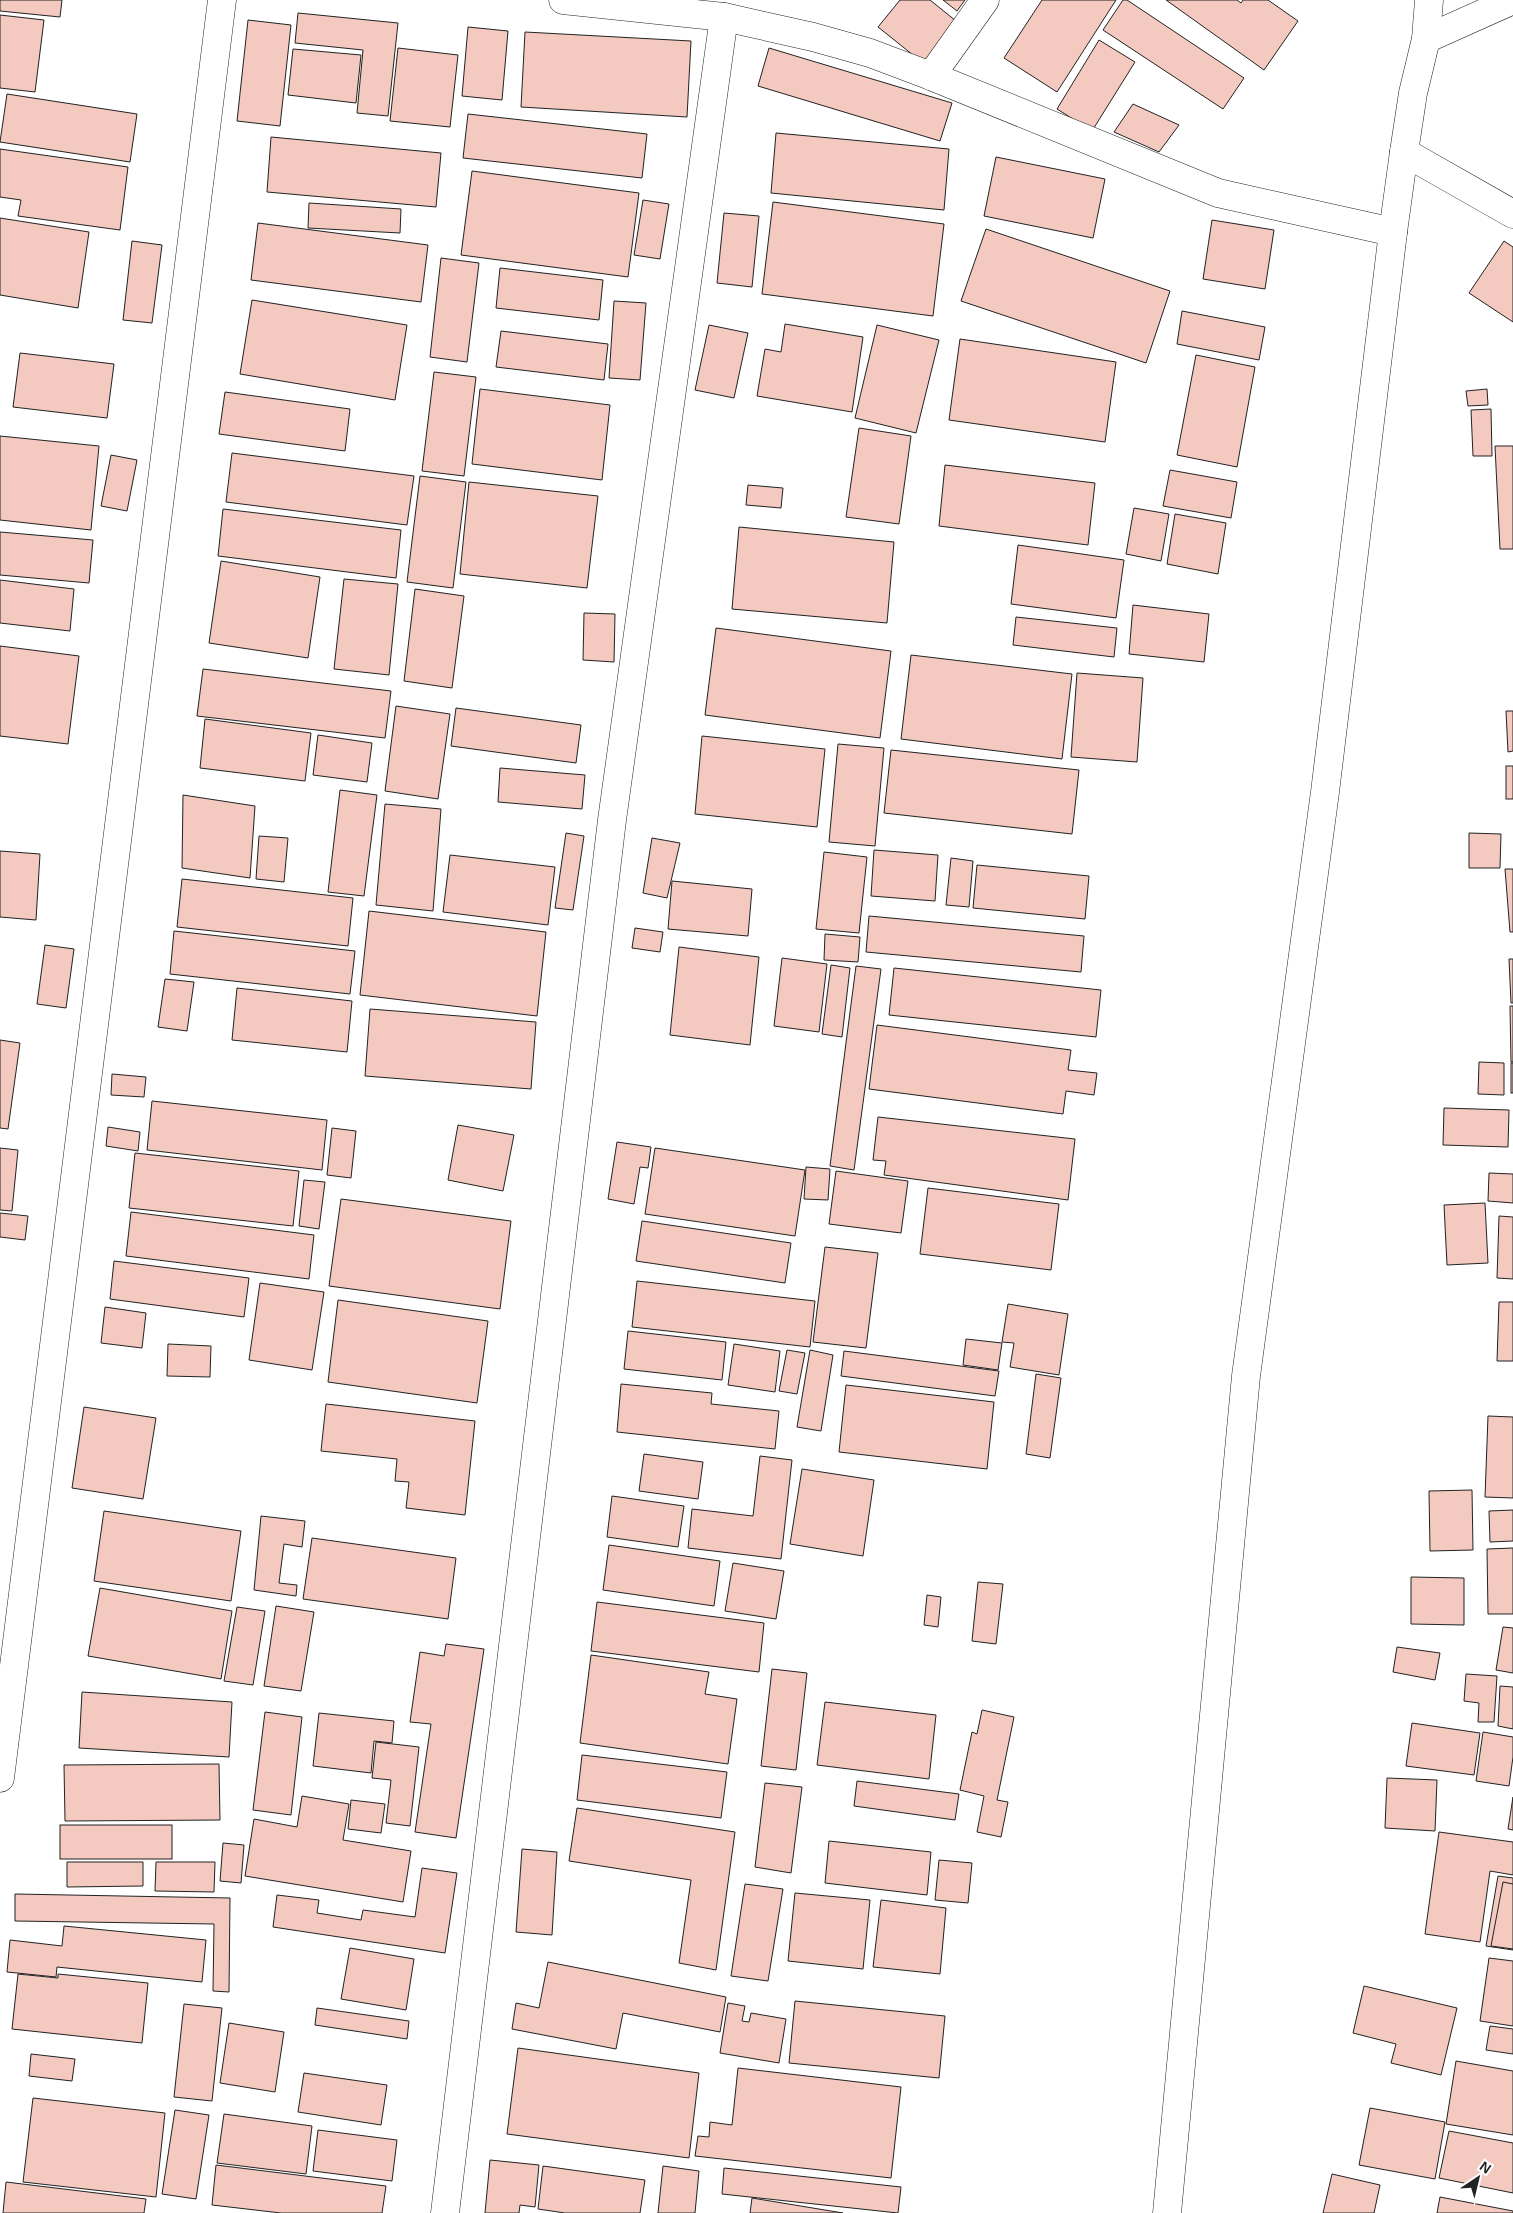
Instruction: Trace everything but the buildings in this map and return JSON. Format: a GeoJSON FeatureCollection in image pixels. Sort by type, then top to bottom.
{"type":"FeatureCollection","features":[{"type":"Feature","properties":{"kind":"street"},"geometry":{"type":"LineString","coordinates":[[0,1778],[222,0]]}},
{"type":"Feature","properties":{"kind":"street"},"geometry":{"type":"LineString","coordinates":[[563,0],[724,17],[813,37],[870,53],[931,76],[1218,193],[1393,232]]}},
{"type":"Feature","properties":{"kind":"street"},"geometry":{"type":"LineString","coordinates":[[931,76],[985,0]]}},
{"type":"Feature","properties":{"kind":"street"},"geometry":{"type":"LineString","coordinates":[[1167,2213],[1246,1376],[1325,792],[1393,232],[1413,93],[1426,39],[1428,0]]}},
{"type":"Feature","properties":{"kind":"street"},"geometry":{"type":"LineString","coordinates":[[1426,39],[1513,0]]}},
{"type":"Feature","properties":{"kind":"street"},"geometry":{"type":"LineString","coordinates":[[445,2213],[612,820],[724,17]]}},
{"type":"Feature","properties":{"kind":"street"},"geometry":{"type":"LineString","coordinates":[[1404,152],[1513,214]]}}]}
